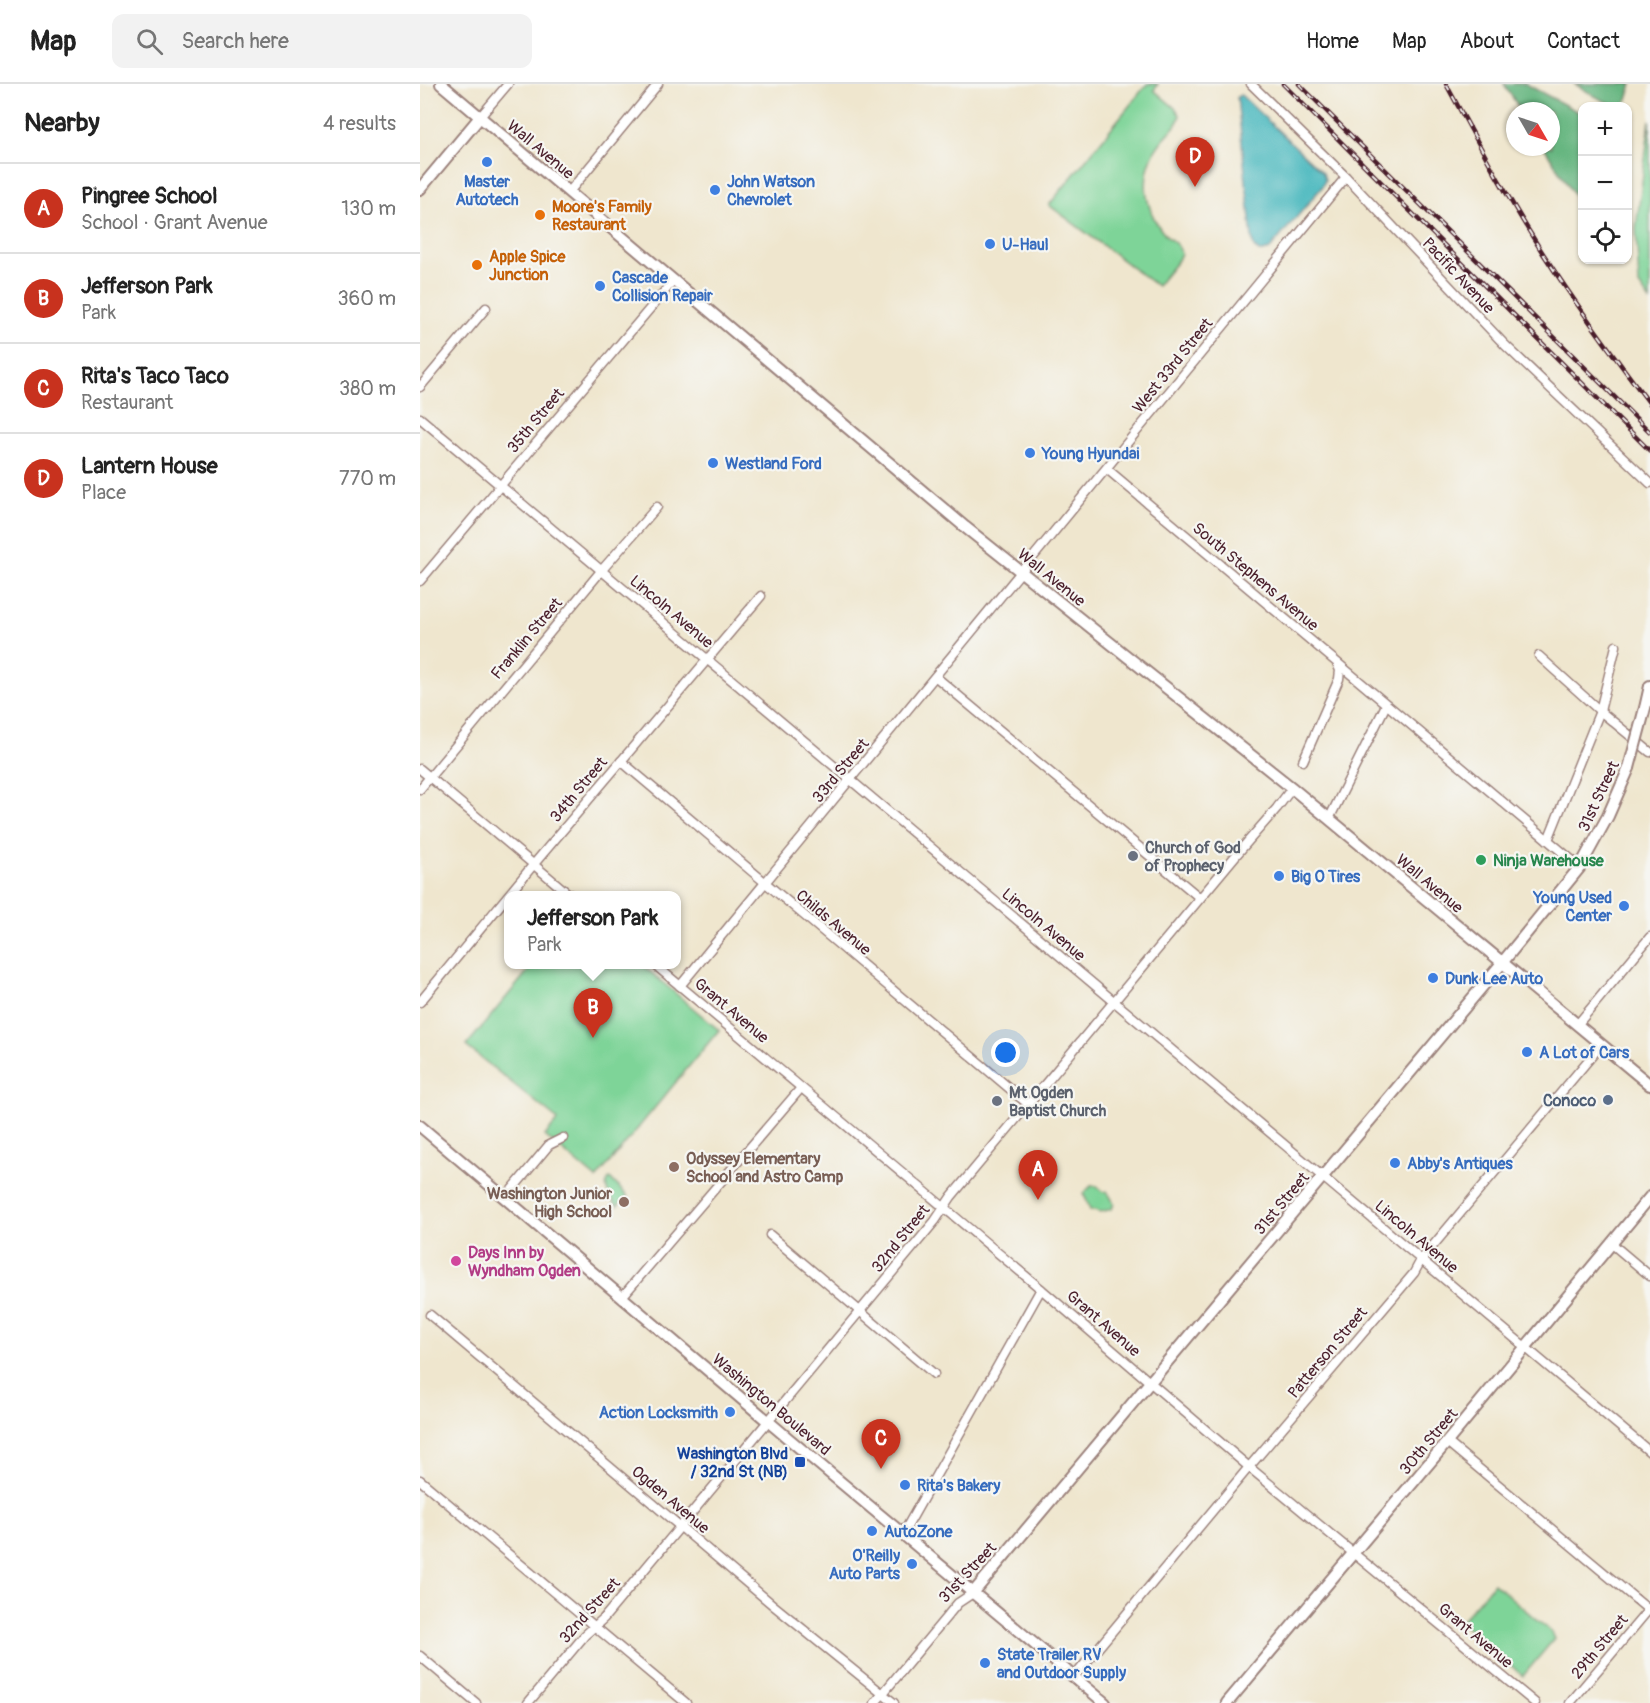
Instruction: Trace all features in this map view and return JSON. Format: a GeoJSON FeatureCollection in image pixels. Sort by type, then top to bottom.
{"type":"FeatureCollection","features":[{"type":"Feature","properties":{"kind":"main road","name":"Wall Avenue"},"geometry":{"type":"LineString","coordinates":[[441,84],[965,527],[1292,788],[1650,1085]]}},
{"type":"Feature","properties":{"kind":"main road"},"geometry":{"type":"LineString","coordinates":[[420,189],[480,117]]}},
{"type":"Feature","properties":{"kind":"main road","name":"31st Street"},"geometry":{"type":"LineString","coordinates":[[973,1593],[1580,867],[1608,816],[1629,768],[1650,686]]}},
{"type":"Feature","properties":{"kind":"main road","name":"Washington Boulevard"},"geometry":{"type":"LineString","coordinates":[[420,1126],[1105,1703]]}},
{"type":"Feature","properties":{"kind":"main road","name":"30th Street"},"geometry":{"type":"LineString","coordinates":[[1227,1703],[1650,1197]]}},
{"type":"Feature","properties":{"kind":"street"},"geometry":{"type":"LineString","coordinates":[[480,117],[508,84]]}},
{"type":"Feature","properties":{"kind":"street"},"geometry":{"type":"LineString","coordinates":[[569,192],[658,84]]}},
{"type":"Feature","properties":{"kind":"street","name":"Pacific Avenue"},"geometry":{"type":"LineString","coordinates":[[1251,84],[1346,177],[1505,345],[1650,483]]}},
{"type":"Feature","properties":{"kind":"street","name":"West 33rd Street"},"geometry":{"type":"LineString","coordinates":[[1022,572],[1346,177]]}},
{"type":"Feature","properties":{"kind":"street","name":"35th Street"},"geometry":{"type":"LineString","coordinates":[[420,581],[674,280]]}},
{"type":"Feature","properties":{"kind":"street"},"geometry":{"type":"LineString","coordinates":[[420,387],[486,308]]}},
{"type":"Feature","properties":{"kind":"street","name":"Lincoln Avenue"},"geometry":{"type":"LineString","coordinates":[[420,418],[1650,1452]]}},
{"type":"Feature","properties":{"kind":"street","name":"South Stephens Avenue"},"geometry":{"type":"LineString","coordinates":[[1107,469],[1580,867]]}},
{"type":"Feature","properties":{"kind":"street","name":"Franklin Street"},"geometry":{"type":"LineString","coordinates":[[420,789],[657,507]]}},
{"type":"Feature","properties":{"kind":"street","name":"33rd Street"},"geometry":{"type":"LineString","coordinates":[[680,986],[1022,572]]}},
{"type":"Feature","properties":{"kind":"street","name":"34th Street"},"geometry":{"type":"LineString","coordinates":[[512,891],[761,596]]}},
{"type":"Feature","properties":{"kind":"street"},"geometry":{"type":"LineString","coordinates":[[1548,840],[1600,711],[1616,646]]}},
{"type":"Feature","properties":{"kind":"street"},"geometry":{"type":"LineString","coordinates":[[1539,656],[1650,752]]}},
{"type":"Feature","properties":{"kind":"street"},"geometry":{"type":"LineString","coordinates":[[1303,761],[1339,679],[1338,665]]}},
{"type":"Feature","properties":{"kind":"street"},"geometry":{"type":"LineString","coordinates":[[936,677],[1200,898]]}},
{"type":"Feature","properties":{"kind":"street"},"geometry":{"type":"LineString","coordinates":[[1329,819],[1386,705]]}},
{"type":"Feature","properties":{"kind":"street","name":"Childs Avenue"},"geometry":{"type":"LineString","coordinates":[[621,761],[1028,1104]]}},
{"type":"Feature","properties":{"kind":"street"},"geometry":{"type":"LineString","coordinates":[[420,769],[565,891]]}},
{"type":"Feature","properties":{"kind":"street","name":"32nd Street"},"geometry":{"type":"LineString","coordinates":[[528,1703],[585,1635],[604,1618],[680,1527],[1292,788]]}},
{"type":"Feature","properties":{"kind":"street","name":"34th Street"},"geometry":{"type":"LineString","coordinates":[[420,1002],[504,900]]}},
{"type":"Feature","properties":{"kind":"street"},"geometry":{"type":"LineString","coordinates":[[1577,1025],[1650,937]]}},
{"type":"Feature","properties":{"kind":"street","name":"Grant Avenue"},"geometry":{"type":"LineString","coordinates":[[660,969],[1249,1467],[1535,1703]]}},
{"type":"Feature","properties":{"kind":"street","name":"Patterson Street"},"geometry":{"type":"LineString","coordinates":[[1074,1677],[1414,1273],[1421,1260],[1601,1045]]}},
{"type":"Feature","properties":{"kind":"street"},"geometry":{"type":"LineString","coordinates":[[622,1298],[801,1088]]}},
{"type":"Feature","properties":{"kind":"street"},"geometry":{"type":"LineString","coordinates":[[505,1198],[549,1145],[563,1138]]}},
{"type":"Feature","properties":{"kind":"street"},"geometry":{"type":"LineString","coordinates":[[770,1235],[934,1374]]}},
{"type":"Feature","properties":{"kind":"street"},"geometry":{"type":"LineString","coordinates":[[1611,1243],[1650,1276]]}},
{"type":"Feature","properties":{"kind":"street"},"geometry":{"type":"LineString","coordinates":[[903,1534],[1041,1289]]}},
{"type":"Feature","properties":{"kind":"street","name":"Ogden Avenue"},"geometry":{"type":"LineString","coordinates":[[430,1315],[680,1527],[894,1703]]}},
{"type":"Feature","properties":{"kind":"street"},"geometry":{"type":"LineString","coordinates":[[1447,1442],[1649,1610]]}},
{"type":"Feature","properties":{"kind":"street"},"geometry":{"type":"LineString","coordinates":[[420,1480],[686,1703]]}},
{"type":"Feature","properties":{"kind":"street","name":"31st Street"},"geometry":{"type":"LineString","coordinates":[[875,1703],[958,1604],[973,1593]]}},
{"type":"Feature","properties":{"kind":"street","name":"29th Street"},"geometry":{"type":"LineString","coordinates":[[1570,1703],[1649,1610]]}},
{"type":"Feature","properties":{"kind":"street"},"geometry":{"type":"LineString","coordinates":[[420,1656],[476,1703]]}},
{"type":"Feature","properties":{"kind":"green space"},"geometry":{"type":"Polygon","coordinates":[[[1147,84],[1158,84],[1154,90],[1180,115],[1175,126],[1156,149],[1147,173],[1146,191],[1153,215],[1161,230],[1177,245],[1181,253],[1157,286],[1049,205],[1147,84]]]}},
{"type":"Feature","properties":{"kind":"green space"},"geometry":{"type":"Polygon","coordinates":[[[1504,84],[1526,84],[1560,102],[1515,102],[1504,84]]]}},
{"type":"Feature","properties":{"kind":"green space"},"geometry":{"type":"Polygon","coordinates":[[[1575,84],[1632,84],[1626,102],[1608,102],[1575,84]]]}},
{"type":"Feature","properties":{"kind":"green space"},"geometry":{"type":"Polygon","coordinates":[[[1560,102],[1578,112],[1578,202],[1550,156],[1560,156],[1560,102]]]}},
{"type":"Feature","properties":{"kind":"green space"},"geometry":{"type":"Polygon","coordinates":[[[1650,120],[1650,301],[1639,285],[1636,228],[1650,120]]]}},
{"type":"Feature","properties":{"kind":"green space"},"geometry":{"type":"Polygon","coordinates":[[[530,969],[647,969],[719,1030],[596,1179],[545,1136],[558,1120],[466,1046],[530,969]]]}},
{"type":"Feature","properties":{"kind":"green space"},"geometry":{"type":"Polygon","coordinates":[[[610,1178],[628,1197],[617,1206],[606,1185],[610,1178]]]}},
{"type":"Feature","properties":{"kind":"green space"},"geometry":{"type":"Polygon","coordinates":[[[1091,1186],[1096,1186],[1103,1192],[1107,1191],[1114,1203],[1112,1209],[1100,1212],[1090,1210],[1083,1194],[1091,1186]]]}},
{"type":"Feature","properties":{"kind":"green space"},"geometry":{"type":"Polygon","coordinates":[[[1494,1583],[1551,1632],[1554,1639],[1523,1676],[1460,1622],[1494,1583]]]}},
{"type":"Feature","properties":{"kind":"water"},"geometry":{"type":"Polygon","coordinates":[[[1240,95],[1323,173],[1325,180],[1322,187],[1270,249],[1264,252],[1259,252],[1254,247],[1252,238],[1237,97],[1240,95]]]}},
{"type":"Feature","properties":{"kind":"railway"},"geometry":{"type":"LineString","coordinates":[[1283,84],[1650,451]]}},
{"type":"Feature","properties":{"kind":"railway"},"geometry":{"type":"LineString","coordinates":[[1299,84],[1650,432]]}},
{"type":"Feature","properties":{"kind":"railway"},"geometry":{"type":"LineString","coordinates":[[1446,84],[1505,191],[1544,255],[1650,404]]}},
{"type":"Feature","properties":{"kind":"place","name":"Master Autotech"},"geometry":{"type":"Point","coordinates":[487,162]}},
{"type":"Feature","properties":{"kind":"place","name":"Lantern House"},"geometry":{"type":"Point","coordinates":[1195,187]}},
{"type":"Feature","properties":{"kind":"place","name":"John Watson Chevrolet"},"geometry":{"type":"Point","coordinates":[715,190]}},
{"type":"Feature","properties":{"kind":"place","name":"Moore's Family Restaurant"},"geometry":{"type":"Point","coordinates":[540,215]}},
{"type":"Feature","properties":{"kind":"place","name":"U-Haul"},"geometry":{"type":"Point","coordinates":[990,244]}},
{"type":"Feature","properties":{"kind":"place","name":"Apple Spice Junction"},"geometry":{"type":"Point","coordinates":[477,265]}},
{"type":"Feature","properties":{"kind":"place","name":"Cascade Collision Repair"},"geometry":{"type":"Point","coordinates":[600,286]}},
{"type":"Feature","properties":{"kind":"place","name":"Young Hyundai"},"geometry":{"type":"Point","coordinates":[1030,453]}},
{"type":"Feature","properties":{"kind":"place","name":"Westland Ford"},"geometry":{"type":"Point","coordinates":[713,463]}},
{"type":"Feature","properties":{"kind":"place","name":"Church of God of Prophecy"},"geometry":{"type":"Point","coordinates":[1133,856]}},
{"type":"Feature","properties":{"kind":"place","name":"Ninja Warehouse"},"geometry":{"type":"Point","coordinates":[1481,860]}},
{"type":"Feature","properties":{"kind":"place","name":"Big O Tires"},"geometry":{"type":"Point","coordinates":[1279,876]}},
{"type":"Feature","properties":{"kind":"place","name":"Young Used Center"},"geometry":{"type":"Point","coordinates":[1624,906]}},
{"type":"Feature","properties":{"kind":"place","name":"Dunk Lee Auto"},"geometry":{"type":"Point","coordinates":[1433,978]}},
{"type":"Feature","properties":{"kind":"place","name":"Jefferson Park"},"geometry":{"type":"Point","coordinates":[593,1038]}},
{"type":"Feature","properties":{"kind":"place","name":"A Lot of Cars"},"geometry":{"type":"Point","coordinates":[1527,1052]}},
{"type":"Feature","properties":{"kind":"place","name":"Conoco"},"geometry":{"type":"Point","coordinates":[1608,1100]}},
{"type":"Feature","properties":{"kind":"place","name":"Mt Ogden Baptist Church"},"geometry":{"type":"Point","coordinates":[997,1101]}},
{"type":"Feature","properties":{"kind":"place","name":"Abby's Antiques"},"geometry":{"type":"Point","coordinates":[1395,1163]}},
{"type":"Feature","properties":{"kind":"place","name":"Odyssey Elementary School and Astro Camp"},"geometry":{"type":"Point","coordinates":[674,1167]}},
{"type":"Feature","properties":{"kind":"place","name":"Pingree School"},"geometry":{"type":"Point","coordinates":[1038,1200]}},
{"type":"Feature","properties":{"kind":"place","name":"Washington Junior High School"},"geometry":{"type":"Point","coordinates":[624,1202]}},
{"type":"Feature","properties":{"kind":"place","name":"Days Inn by Wyndham Ogden"},"geometry":{"type":"Point","coordinates":[456,1261]}},
{"type":"Feature","properties":{"kind":"place","name":"Action Locksmith"},"geometry":{"type":"Point","coordinates":[730,1412]}},
{"type":"Feature","properties":{"kind":"place","name":"Washington Blvd / 32nd St (NB)"},"geometry":{"type":"Point","coordinates":[800,1462]}},
{"type":"Feature","properties":{"kind":"place","name":"Rita's Taco Taco"},"geometry":{"type":"Point","coordinates":[881,1469]}},
{"type":"Feature","properties":{"kind":"place","name":"Rita's Bakery"},"geometry":{"type":"Point","coordinates":[905,1485]}},
{"type":"Feature","properties":{"kind":"place","name":"AutoZone"},"geometry":{"type":"Point","coordinates":[872,1531]}},
{"type":"Feature","properties":{"kind":"place","name":"O'Reilly Auto Parts"},"geometry":{"type":"Point","coordinates":[912,1564]}},
{"type":"Feature","properties":{"kind":"place","name":"State Trailer RV and Outdoor Supply"},"geometry":{"type":"Point","coordinates":[985,1663]}}]}
